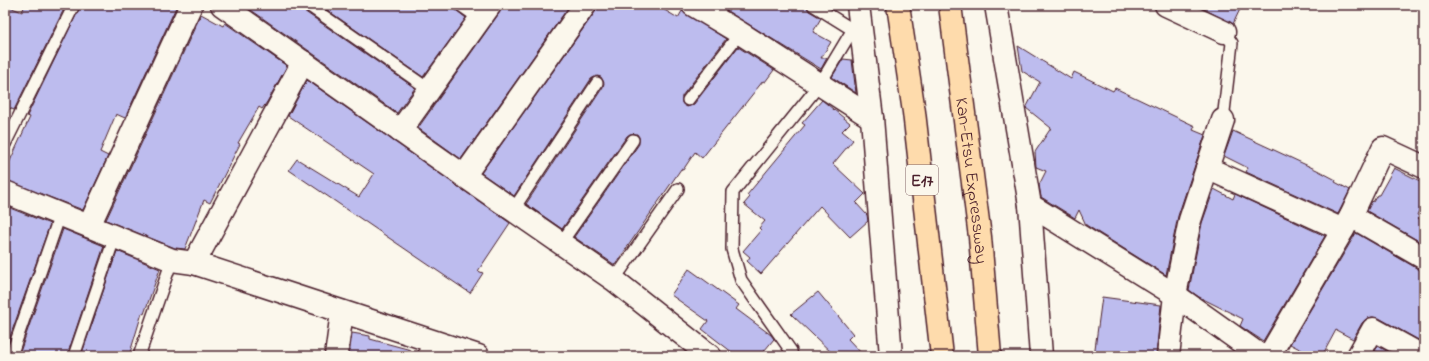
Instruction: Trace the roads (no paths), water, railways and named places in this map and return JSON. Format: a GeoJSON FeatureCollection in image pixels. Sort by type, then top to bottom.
{"type":"FeatureCollection","features":[{"type":"Feature","properties":{"kind":"highway","name":"E17"},"geometry":{"type":"LineString","coordinates":[[898,5],[914,112],[942,356]]}},
{"type":"Feature","properties":{"kind":"highway","name":"Kan-Etsu Expressway"},"geometry":{"type":"LineString","coordinates":[[950,5],[980,237],[990,356]]}},
{"type":"Feature","properties":{"kind":"street"},"geometry":{"type":"LineString","coordinates":[[89,226],[191,5]]}},
{"type":"Feature","properties":{"kind":"street"},"geometry":{"type":"LineString","coordinates":[[222,5],[512,210],[614,280],[710,356]]}},
{"type":"Feature","properties":{"kind":"street"},"geometry":{"type":"LineString","coordinates":[[464,176],[585,5]]}},
{"type":"Feature","properties":{"kind":"street"},"geometry":{"type":"LineString","coordinates":[[693,5],[719,11],[740,33],[872,118]]}},
{"type":"Feature","properties":{"kind":"street"},"geometry":{"type":"LineString","coordinates":[[858,5],[858,32],[872,118],[890,356]]}},
{"type":"Feature","properties":{"kind":"street"},"geometry":{"type":"LineString","coordinates":[[996,5],[1030,205],[1041,356]]}},
{"type":"Feature","properties":{"kind":"street"},"geometry":{"type":"LineString","coordinates":[[1166,5],[1195,11],[1224,32]]}},
{"type":"Feature","properties":{"kind":"street"},"geometry":{"type":"LineString","coordinates":[[400,131],[485,12]]}},
{"type":"Feature","properties":{"kind":"street"},"geometry":{"type":"LineString","coordinates":[[194,263],[303,62]]}},
{"type":"Feature","properties":{"kind":"street"},"geometry":{"type":"LineString","coordinates":[[1168,356],[1175,295],[1190,220],[1223,120]]}},
{"type":"Feature","properties":{"kind":"street"},"geometry":{"type":"LineString","coordinates":[[1269,356],[1347,223],[1383,148],[1424,166]]}},
{"type":"Feature","properties":{"kind":"street"},"geometry":{"type":"LineString","coordinates":[[1207,168],[1347,223],[1424,258]]}},
{"type":"Feature","properties":{"kind":"street"},"geometry":{"type":"LineString","coordinates":[[5,192],[172,260],[194,263],[342,312],[426,348],[478,356]]}},
{"type":"Feature","properties":{"kind":"street"},"geometry":{"type":"LineString","coordinates":[[1030,205],[1175,295],[1262,356]]}},
{"type":"Feature","properties":{"kind":"street"},"geometry":{"type":"LineString","coordinates":[[336,356],[342,312]]}},
{"type":"Feature","properties":{"kind":"street"},"geometry":{"type":"LineString","coordinates":[[1358,356],[1373,329],[1422,356]]}},
{"type":"Feature","properties":{"kind":"lane"},"geometry":{"type":"LineString","coordinates":[[5,144],[74,5]]}},
{"type":"Feature","properties":{"kind":"lane"},"geometry":{"type":"LineString","coordinates":[[308,5],[430,90]]}},
{"type":"Feature","properties":{"kind":"lane"},"geometry":{"type":"LineString","coordinates":[[460,5],[485,12]]}},
{"type":"Feature","properties":{"kind":"lane"},"geometry":{"type":"LineString","coordinates":[[792,356],[791,352],[741,280],[732,249],[733,192],[820,84],[858,32],[813,5]]}},
{"type":"Feature","properties":{"kind":"lane"},"geometry":{"type":"LineString","coordinates":[[1223,120],[1232,43],[1224,32]]}},
{"type":"Feature","properties":{"kind":"lane"},"geometry":{"type":"LineString","coordinates":[[688,100],[740,33]]}},
{"type":"Feature","properties":{"kind":"lane"},"geometry":{"type":"LineString","coordinates":[[512,210],[597,83]]}},
{"type":"Feature","properties":{"kind":"lane"},"geometry":{"type":"LineString","coordinates":[[561,243],[633,140]]}},
{"type":"Feature","properties":{"kind":"lane"},"geometry":{"type":"LineString","coordinates":[[614,280],[678,189]]}},
{"type":"Feature","properties":{"kind":"lane"},"geometry":{"type":"LineString","coordinates":[[11,356],[60,215]]}},
{"type":"Feature","properties":{"kind":"lane"},"geometry":{"type":"LineString","coordinates":[[74,356],[115,236]]}},
{"type":"Feature","properties":{"kind":"lane"},"geometry":{"type":"LineString","coordinates":[[139,356],[172,260]]}}]}
